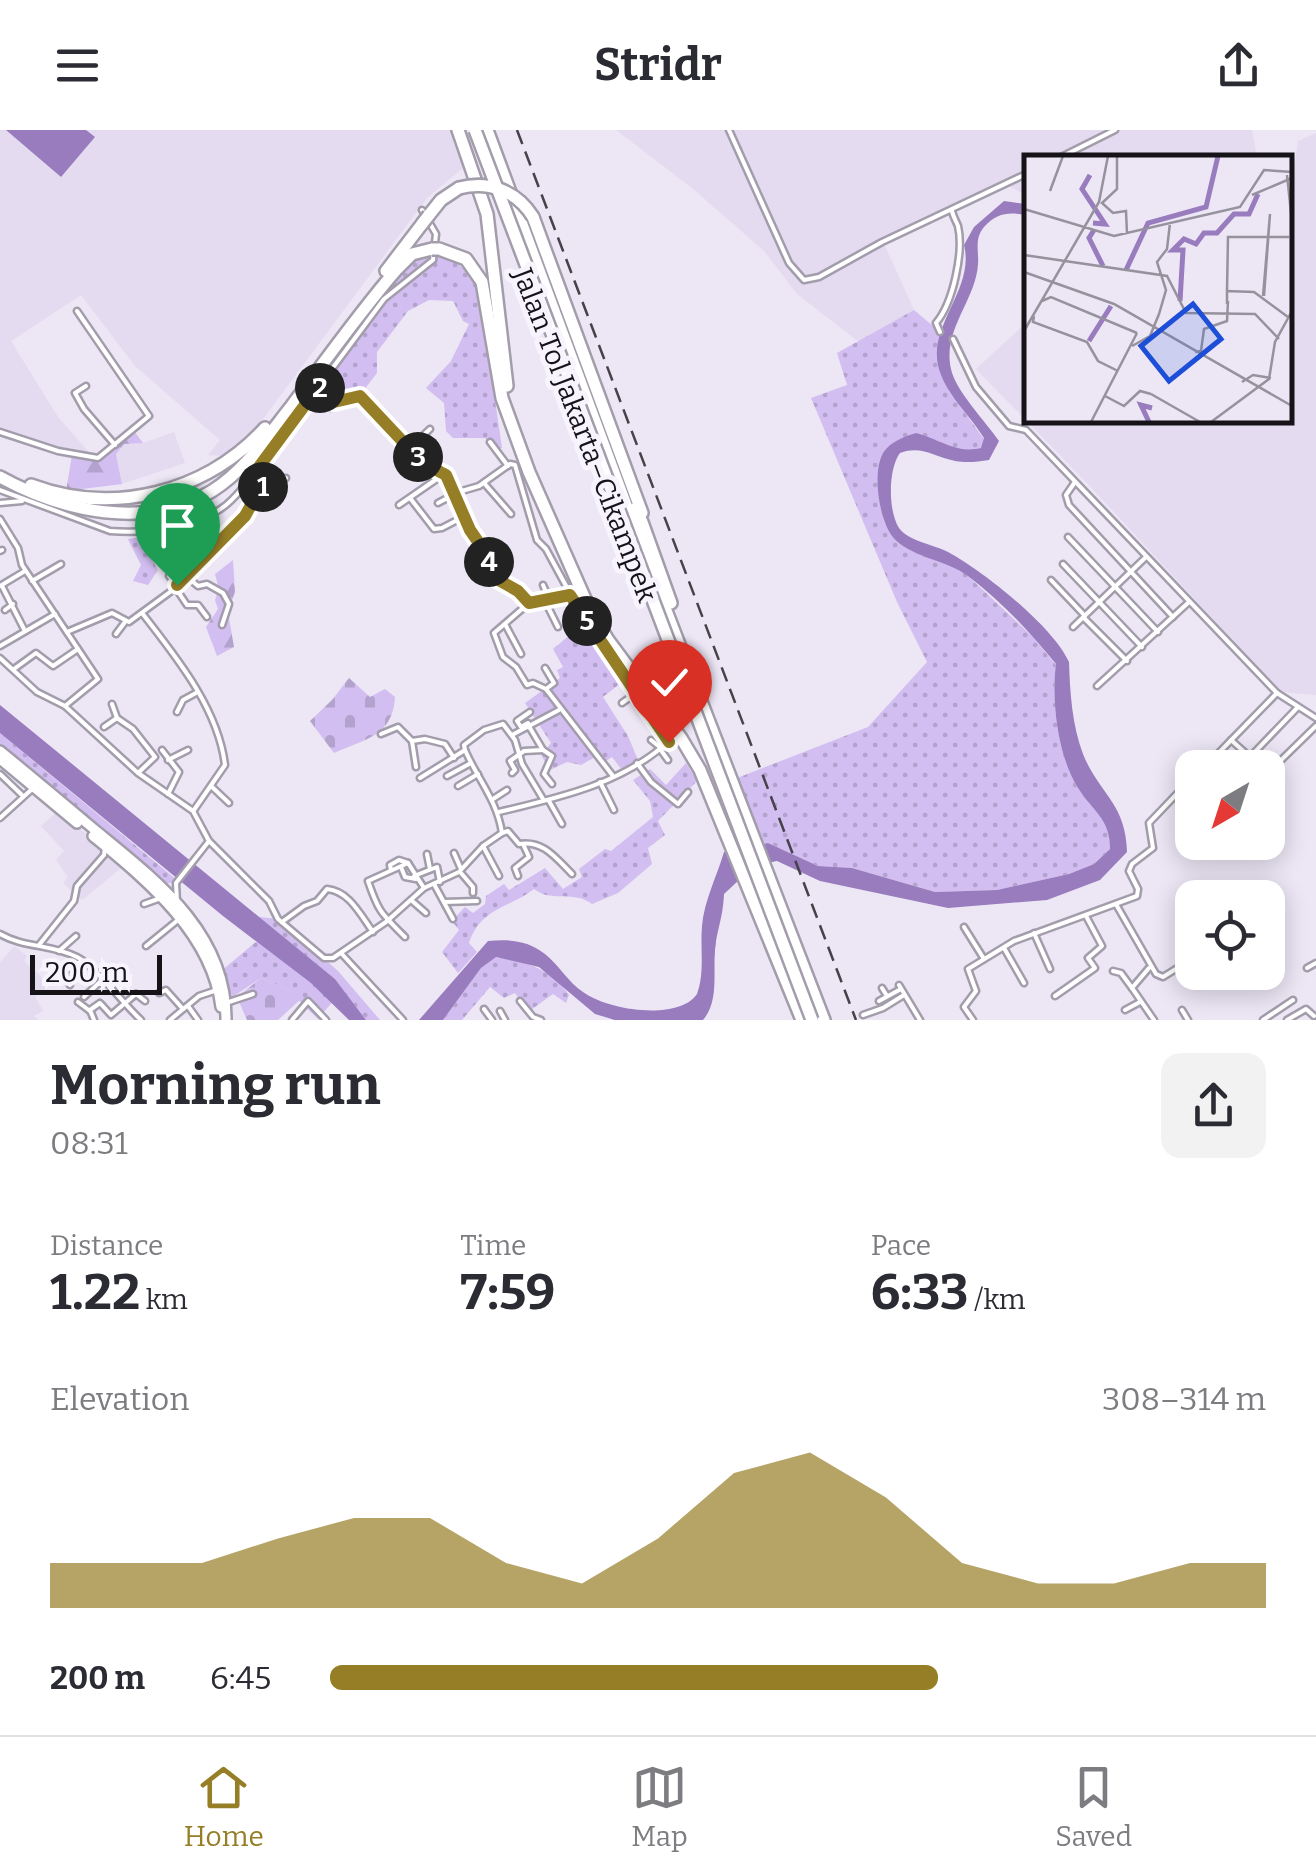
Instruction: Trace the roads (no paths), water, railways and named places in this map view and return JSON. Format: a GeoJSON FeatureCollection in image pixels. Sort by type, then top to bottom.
{"type":"FeatureCollection","features":[{"type":"Feature","properties":{"kind":"highway"},"geometry":{"type":"LineString","coordinates":[[458,130],[487,214],[508,410]]}},
{"type":"Feature","properties":{"kind":"highway"},"geometry":{"type":"LineString","coordinates":[[482,130],[642,522],[685,648],[684,660]]}},
{"type":"Feature","properties":{"kind":"highway"},"geometry":{"type":"LineString","coordinates":[[482,130],[812,1020]]}},
{"type":"Feature","properties":{"kind":"highway","name":"Jalan Tol Jakarta–Cikampek"},"geometry":{"type":"LineString","coordinates":[[482,130],[766,869],[812,1020]]}},
{"type":"Feature","properties":{"kind":"highway","name":"Jalan Tol Jakarta–Cikampek"},"geometry":{"type":"LineString","coordinates":[[482,130],[730,831]]}},
{"type":"Feature","properties":{"kind":"highway"},"geometry":{"type":"LineString","coordinates":[[0,473],[42,489],[104,499],[153,494],[213,471],[240,452],[270,422],[424,216],[459,188],[485,185],[518,199],[534,216],[618,444],[642,522]]}},
{"type":"Feature","properties":{"kind":"highway"},"geometry":{"type":"LineString","coordinates":[[0,473],[47,499],[105,512],[168,507],[208,493],[256,450],[412,254],[436,249],[466,259],[482,282],[502,398],[529,472],[590,608],[608,640],[692,754],[812,1020]]}},
{"type":"Feature","properties":{"kind":"main road"},"geometry":{"type":"LineString","coordinates":[[0,751],[100,839],[169,887],[182,916]]}},
{"type":"Feature","properties":{"kind":"main road"},"geometry":{"type":"LineString","coordinates":[[0,759],[36,785]]}},
{"type":"Feature","properties":{"kind":"main road"},"geometry":{"type":"LineString","coordinates":[[169,887],[205,951],[221,989],[226,1003],[223,1020]]}},
{"type":"Feature","properties":{"kind":"main road"},"geometry":{"type":"LineString","coordinates":[[221,989],[223,1020]]}},
{"type":"Feature","properties":{"kind":"street"},"geometry":{"type":"LineString","coordinates":[[729,130],[789,263],[804,280],[820,277],[1024,175]]}},
{"type":"Feature","properties":{"kind":"street"},"geometry":{"type":"LineString","coordinates":[[1064,155],[1115,130]]}},
{"type":"Feature","properties":{"kind":"street"},"geometry":{"type":"LineString","coordinates":[[940,332],[936,323],[959,266],[959,229],[951,210]]}},
{"type":"Feature","properties":{"kind":"street"},"geometry":{"type":"LineString","coordinates":[[0,490],[96,528],[126,532],[180,524],[217,511],[253,475],[388,294],[433,260],[436,234],[424,216]]}},
{"type":"Feature","properties":{"kind":"street"},"geometry":{"type":"LineString","coordinates":[[0,432],[82,457],[101,457],[149,416],[77,311]]}},
{"type":"Feature","properties":{"kind":"street"},"geometry":{"type":"LineString","coordinates":[[953,340],[970,380],[1010,426],[1026,430],[1277,693],[1316,718]]}},
{"type":"Feature","properties":{"kind":"street"},"geometry":{"type":"LineString","coordinates":[[86,386],[76,393],[84,409],[115,445]]}},
{"type":"Feature","properties":{"kind":"street"},"geometry":{"type":"LineString","coordinates":[[319,386],[331,401],[362,398],[430,468],[444,474],[497,579],[529,603]]}},
{"type":"Feature","properties":{"kind":"street"},"geometry":{"type":"LineString","coordinates":[[410,448],[430,429]]}},
{"type":"Feature","properties":{"kind":"street"},"geometry":{"type":"LineString","coordinates":[[490,442],[508,466]]}},
{"type":"Feature","properties":{"kind":"street"},"geometry":{"type":"LineString","coordinates":[[420,458],[432,448]]}},
{"type":"Feature","properties":{"kind":"street"},"geometry":{"type":"LineString","coordinates":[[438,502],[515,466],[537,540],[668,740],[637,763],[572,795],[499,812]]}},
{"type":"Feature","properties":{"kind":"street"},"geometry":{"type":"LineString","coordinates":[[399,505],[444,474]]}},
{"type":"Feature","properties":{"kind":"street"},"geometry":{"type":"LineString","coordinates":[[253,475],[264,482],[286,478]]}},
{"type":"Feature","properties":{"kind":"street"},"geometry":{"type":"LineString","coordinates":[[116,634],[125,622],[185,578],[245,516],[264,482]]}},
{"type":"Feature","properties":{"kind":"street"},"geometry":{"type":"LineString","coordinates":[[1075,482],[1066,495],[1068,505],[1174,617]]}},
{"type":"Feature","properties":{"kind":"street"},"geometry":{"type":"LineString","coordinates":[[484,483],[511,514]]}},
{"type":"Feature","properties":{"kind":"street"},"geometry":{"type":"LineString","coordinates":[[9,502],[10,494]]}},
{"type":"Feature","properties":{"kind":"street"},"geometry":{"type":"LineString","coordinates":[[410,498],[434,528],[465,516]]}},
{"type":"Feature","properties":{"kind":"street"},"geometry":{"type":"LineString","coordinates":[[0,503],[26,500]]}},
{"type":"Feature","properties":{"kind":"street"},"geometry":{"type":"LineString","coordinates":[[0,519],[18,548],[25,571],[98,678],[65,706]]}},
{"type":"Feature","properties":{"kind":"street"},"geometry":{"type":"LineString","coordinates":[[1068,537],[1158,632]]}},
{"type":"Feature","properties":{"kind":"street"},"geometry":{"type":"LineString","coordinates":[[161,556],[198,586],[207,584],[223,593],[230,604],[222,626]]}},
{"type":"Feature","properties":{"kind":"street"},"geometry":{"type":"LineString","coordinates":[[1073,627],[1147,557]]}},
{"type":"Feature","properties":{"kind":"street"},"geometry":{"type":"LineString","coordinates":[[32,581],[61,564]]}},
{"type":"Feature","properties":{"kind":"street"},"geometry":{"type":"LineString","coordinates":[[1063,564],[1142,646]]}},
{"type":"Feature","properties":{"kind":"street"},"geometry":{"type":"LineString","coordinates":[[25,571],[1,586],[26,631]]}},
{"type":"Feature","properties":{"kind":"street"},"geometry":{"type":"LineString","coordinates":[[168,576],[187,605],[198,605],[207,617]]}},
{"type":"Feature","properties":{"kind":"street"},"geometry":{"type":"LineString","coordinates":[[1051,580],[1127,660]]}},
{"type":"Feature","properties":{"kind":"street"},"geometry":{"type":"LineString","coordinates":[[543,585],[558,627]]}},
{"type":"Feature","properties":{"kind":"street"},"geometry":{"type":"LineString","coordinates":[[570,595],[529,603],[493,632],[503,657],[516,668],[526,685],[533,683],[546,689],[613,776]]}},
{"type":"Feature","properties":{"kind":"street"},"geometry":{"type":"LineString","coordinates":[[1098,686],[1189,602]]}},
{"type":"Feature","properties":{"kind":"street"},"geometry":{"type":"LineString","coordinates":[[4,610],[13,604]]}},
{"type":"Feature","properties":{"kind":"street"},"geometry":{"type":"LineString","coordinates":[[67,632],[112,613],[125,622]]}},
{"type":"Feature","properties":{"kind":"street"},"geometry":{"type":"LineString","coordinates":[[142,613],[213,720],[224,756],[225,764],[194,811]]}},
{"type":"Feature","properties":{"kind":"street"},"geometry":{"type":"LineString","coordinates":[[0,646],[55,614]]}},
{"type":"Feature","properties":{"kind":"street"},"geometry":{"type":"LineString","coordinates":[[505,624],[510,640],[522,654]]}},
{"type":"Feature","properties":{"kind":"street"},"geometry":{"type":"LineString","coordinates":[[12,670],[35,653],[53,666],[78,649]]}},
{"type":"Feature","properties":{"kind":"street"},"geometry":{"type":"LineString","coordinates":[[0,658],[42,696],[65,706],[138,773],[194,811],[209,841],[268,900],[282,922],[324,958],[342,953],[373,932],[424,888],[460,870],[502,832],[508,831],[522,844],[528,857],[515,868],[518,876]]}},
{"type":"Feature","properties":{"kind":"street"},"geometry":{"type":"LineString","coordinates":[[545,668],[554,682],[546,689]]}},
{"type":"Feature","properties":{"kind":"street"},"geometry":{"type":"LineString","coordinates":[[177,712],[182,700],[196,692]]}},
{"type":"Feature","properties":{"kind":"street"},"geometry":{"type":"LineString","coordinates":[[622,704],[636,693]]}},
{"type":"Feature","properties":{"kind":"street"},"geometry":{"type":"LineString","coordinates":[[1222,750],[1277,693]]}},
{"type":"Feature","properties":{"kind":"street"},"geometry":{"type":"LineString","coordinates":[[112,704],[117,718],[133,729],[155,757],[138,773]]}},
{"type":"Feature","properties":{"kind":"street"},"geometry":{"type":"LineString","coordinates":[[1232,740],[1250,758],[1298,707]]}},
{"type":"Feature","properties":{"kind":"street"},"geometry":{"type":"LineString","coordinates":[[512,736],[560,710]]}},
{"type":"Feature","properties":{"kind":"street"},"geometry":{"type":"LineString","coordinates":[[530,712],[517,721],[521,728],[528,723],[543,750],[552,756],[544,774],[550,782],[536,788]]}},
{"type":"Feature","properties":{"kind":"street"},"geometry":{"type":"LineString","coordinates":[[104,727],[117,718]]}},
{"type":"Feature","properties":{"kind":"street"},"geometry":{"type":"LineString","coordinates":[[502,832],[494,799],[470,763],[464,745],[500,724],[512,736],[536,788],[562,824]]}},
{"type":"Feature","properties":{"kind":"street"},"geometry":{"type":"LineString","coordinates":[[1285,756],[1316,726]]}},
{"type":"Feature","properties":{"kind":"street"},"geometry":{"type":"LineString","coordinates":[[380,734],[398,727],[412,741],[416,767]]}},
{"type":"Feature","properties":{"kind":"street"},"geometry":{"type":"LineString","coordinates":[[412,741],[425,738],[442,743],[454,758]]}},
{"type":"Feature","properties":{"kind":"street"},"geometry":{"type":"LineString","coordinates":[[651,740],[668,760]]}},
{"type":"Feature","properties":{"kind":"street"},"geometry":{"type":"LineString","coordinates":[[162,750],[179,773],[168,794]]}},
{"type":"Feature","properties":{"kind":"street"},"geometry":{"type":"LineString","coordinates":[[168,760],[188,750]]}},
{"type":"Feature","properties":{"kind":"street"},"geometry":{"type":"LineString","coordinates":[[420,778],[465,750]]}},
{"type":"Feature","properties":{"kind":"street"},"geometry":{"type":"LineString","coordinates":[[512,773],[515,770],[510,761],[519,753],[543,750]]}},
{"type":"Feature","properties":{"kind":"street"},"geometry":{"type":"LineString","coordinates":[[447,776],[470,763]]}},
{"type":"Feature","properties":{"kind":"street"},"geometry":{"type":"LineString","coordinates":[[637,763],[650,782],[678,804],[688,792]]}},
{"type":"Feature","properties":{"kind":"street"},"geometry":{"type":"LineString","coordinates":[[0,774],[23,796]]}},
{"type":"Feature","properties":{"kind":"street"},"geometry":{"type":"LineString","coordinates":[[458,786],[478,774]]}},
{"type":"Feature","properties":{"kind":"street"},"geometry":{"type":"LineString","coordinates":[[600,782],[614,810]]}},
{"type":"Feature","properties":{"kind":"street"},"geometry":{"type":"LineString","coordinates":[[0,818],[36,785]]}},
{"type":"Feature","properties":{"kind":"street"},"geometry":{"type":"LineString","coordinates":[[211,786],[228,802]]}},
{"type":"Feature","properties":{"kind":"street"},"geometry":{"type":"LineString","coordinates":[[474,792],[484,788]]}},
{"type":"Feature","properties":{"kind":"street"},"geometry":{"type":"LineString","coordinates":[[494,799],[508,790]]}},
{"type":"Feature","properties":{"kind":"street"},"geometry":{"type":"LineString","coordinates":[[973,1020],[964,1007],[976,991],[968,969],[1034,934],[1117,906],[1139,893],[1129,871],[1153,848],[1150,820],[1175,795]]}},
{"type":"Feature","properties":{"kind":"street"},"geometry":{"type":"LineString","coordinates":[[40,945],[74,901],[76,888],[104,855],[100,839]]}},
{"type":"Feature","properties":{"kind":"street"},"geometry":{"type":"LineString","coordinates":[[144,904],[169,887],[209,841]]}},
{"type":"Feature","properties":{"kind":"street"},"geometry":{"type":"LineString","coordinates":[[522,844],[531,841],[541,845],[572,874]]}},
{"type":"Feature","properties":{"kind":"street"},"geometry":{"type":"LineString","coordinates":[[483,846],[499,876]]}},
{"type":"Feature","properties":{"kind":"street"},"geometry":{"type":"LineString","coordinates":[[454,853],[473,893]]}},
{"type":"Feature","properties":{"kind":"street"},"geometry":{"type":"LineString","coordinates":[[427,854],[430,870]]}},
{"type":"Feature","properties":{"kind":"street"},"geometry":{"type":"LineString","coordinates":[[391,870],[392,864],[400,860],[408,863],[424,888]]}},
{"type":"Feature","properties":{"kind":"street"},"geometry":{"type":"LineString","coordinates":[[404,937],[386,922],[368,880],[408,863]]}},
{"type":"Feature","properties":{"kind":"street"},"geometry":{"type":"LineString","coordinates":[[402,867],[405,877],[415,877],[439,866],[437,883],[453,919]]}},
{"type":"Feature","properties":{"kind":"street"},"geometry":{"type":"LineString","coordinates":[[282,922],[317,902],[327,889],[333,889],[342,892],[373,932]]}},
{"type":"Feature","properties":{"kind":"street"},"geometry":{"type":"LineString","coordinates":[[412,900],[426,913]]}},
{"type":"Feature","properties":{"kind":"street"},"geometry":{"type":"LineString","coordinates":[[444,902],[477,901]]}},
{"type":"Feature","properties":{"kind":"street"},"geometry":{"type":"LineString","coordinates":[[1117,906],[1150,967],[1161,977],[1175,970]]}},
{"type":"Feature","properties":{"kind":"street"},"geometry":{"type":"LineString","coordinates":[[146,946],[182,916]]}},
{"type":"Feature","properties":{"kind":"street"},"geometry":{"type":"LineString","coordinates":[[1055,996],[1095,968],[1088,958],[1102,945],[1086,916]]}},
{"type":"Feature","properties":{"kind":"street"},"geometry":{"type":"LineString","coordinates":[[964,927],[984,959]]}},
{"type":"Feature","properties":{"kind":"street"},"geometry":{"type":"LineString","coordinates":[[0,934],[20,944],[40,945],[82,961],[141,1020]]}},
{"type":"Feature","properties":{"kind":"street"},"geometry":{"type":"LineString","coordinates":[[1034,934],[1050,969]]}},
{"type":"Feature","properties":{"kind":"street"},"geometry":{"type":"LineString","coordinates":[[59,951],[76,936]]}},
{"type":"Feature","properties":{"kind":"street"},"geometry":{"type":"LineString","coordinates":[[1004,948],[1024,982]]}},
{"type":"Feature","properties":{"kind":"street"},"geometry":{"type":"LineString","coordinates":[[342,953],[402,1018]]}},
{"type":"Feature","properties":{"kind":"street"},"geometry":{"type":"LineString","coordinates":[[70,985],[64,972],[82,961]]}},
{"type":"Feature","properties":{"kind":"street"},"geometry":{"type":"LineString","coordinates":[[1306,968],[1316,963]]}},
{"type":"Feature","properties":{"kind":"street"},"geometry":{"type":"LineString","coordinates":[[1132,988],[1150,967]]}},
{"type":"Feature","properties":{"kind":"street"},"geometry":{"type":"LineString","coordinates":[[1113,971],[1121,972],[1154,1020]]}},
{"type":"Feature","properties":{"kind":"street"},"geometry":{"type":"LineString","coordinates":[[84,997],[101,980]]}},
{"type":"Feature","properties":{"kind":"street"},"geometry":{"type":"LineString","coordinates":[[882,988],[888,996]]}},
{"type":"Feature","properties":{"kind":"street"},"geometry":{"type":"LineString","coordinates":[[170,1020],[199,996],[221,989]]}},
{"type":"Feature","properties":{"kind":"street"},"geometry":{"type":"LineString","coordinates":[[159,993],[166,990],[198,1020]]}},
{"type":"Feature","properties":{"kind":"street"},"geometry":{"type":"LineString","coordinates":[[878,1001],[902,990]]}},
{"type":"Feature","properties":{"kind":"street"},"geometry":{"type":"LineString","coordinates":[[862,1015],[882,1008],[902,990]]}},
{"type":"Feature","properties":{"kind":"street"},"geometry":{"type":"LineString","coordinates":[[902,990],[920,1020]]}},
{"type":"Feature","properties":{"kind":"street"},"geometry":{"type":"LineString","coordinates":[[90,1010],[101,1003],[113,1015],[136,994],[145,1001]]}},
{"type":"Feature","properties":{"kind":"street"},"geometry":{"type":"LineString","coordinates":[[226,1003],[253,994]]}},
{"type":"Feature","properties":{"kind":"street"},"geometry":{"type":"LineString","coordinates":[[1263,1020],[1293,1000]]}},
{"type":"Feature","properties":{"kind":"street"},"geometry":{"type":"LineString","coordinates":[[292,1020],[308,1001],[326,1020]]}},
{"type":"Feature","properties":{"kind":"street"},"geometry":{"type":"LineString","coordinates":[[520,1001],[540,1020]]}},
{"type":"Feature","properties":{"kind":"street"},"geometry":{"type":"LineString","coordinates":[[78,1002],[90,1010],[94,1020]]}},
{"type":"Feature","properties":{"kind":"street"},"geometry":{"type":"LineString","coordinates":[[1126,1010],[1140,1002]]}},
{"type":"Feature","properties":{"kind":"street"},"geometry":{"type":"LineString","coordinates":[[484,1009],[492,1020]]}},
{"type":"Feature","properties":{"kind":"street"},"geometry":{"type":"LineString","coordinates":[[1288,1020],[1306,1009],[1313,1017]]}},
{"type":"Feature","properties":{"kind":"street"},"geometry":{"type":"LineString","coordinates":[[1182,1010],[1188,1020]]}},
{"type":"Feature","properties":{"kind":"street"},"geometry":{"type":"LineString","coordinates":[[500,1011],[505,1020]]}},
{"type":"Feature","properties":{"kind":"waterway"},"geometry":{"type":"LineString","coordinates":[[0,721],[39,753]]}},
{"type":"Feature","properties":{"kind":"waterway"},"geometry":{"type":"LineString","coordinates":[[124,821],[129,825]]}},
{"type":"Feature","properties":{"kind":"waterway"},"geometry":{"type":"LineString","coordinates":[[694,1020],[705,999],[712,940]]}},
{"type":"Feature","properties":{"kind":"waterway"},"geometry":{"type":"LineString","coordinates":[[613,1015],[633,1020]]}},
{"type":"Feature","properties":{"kind":"railway"},"geometry":{"type":"LineString","coordinates":[[517,130],[856,1020]]}}]}
